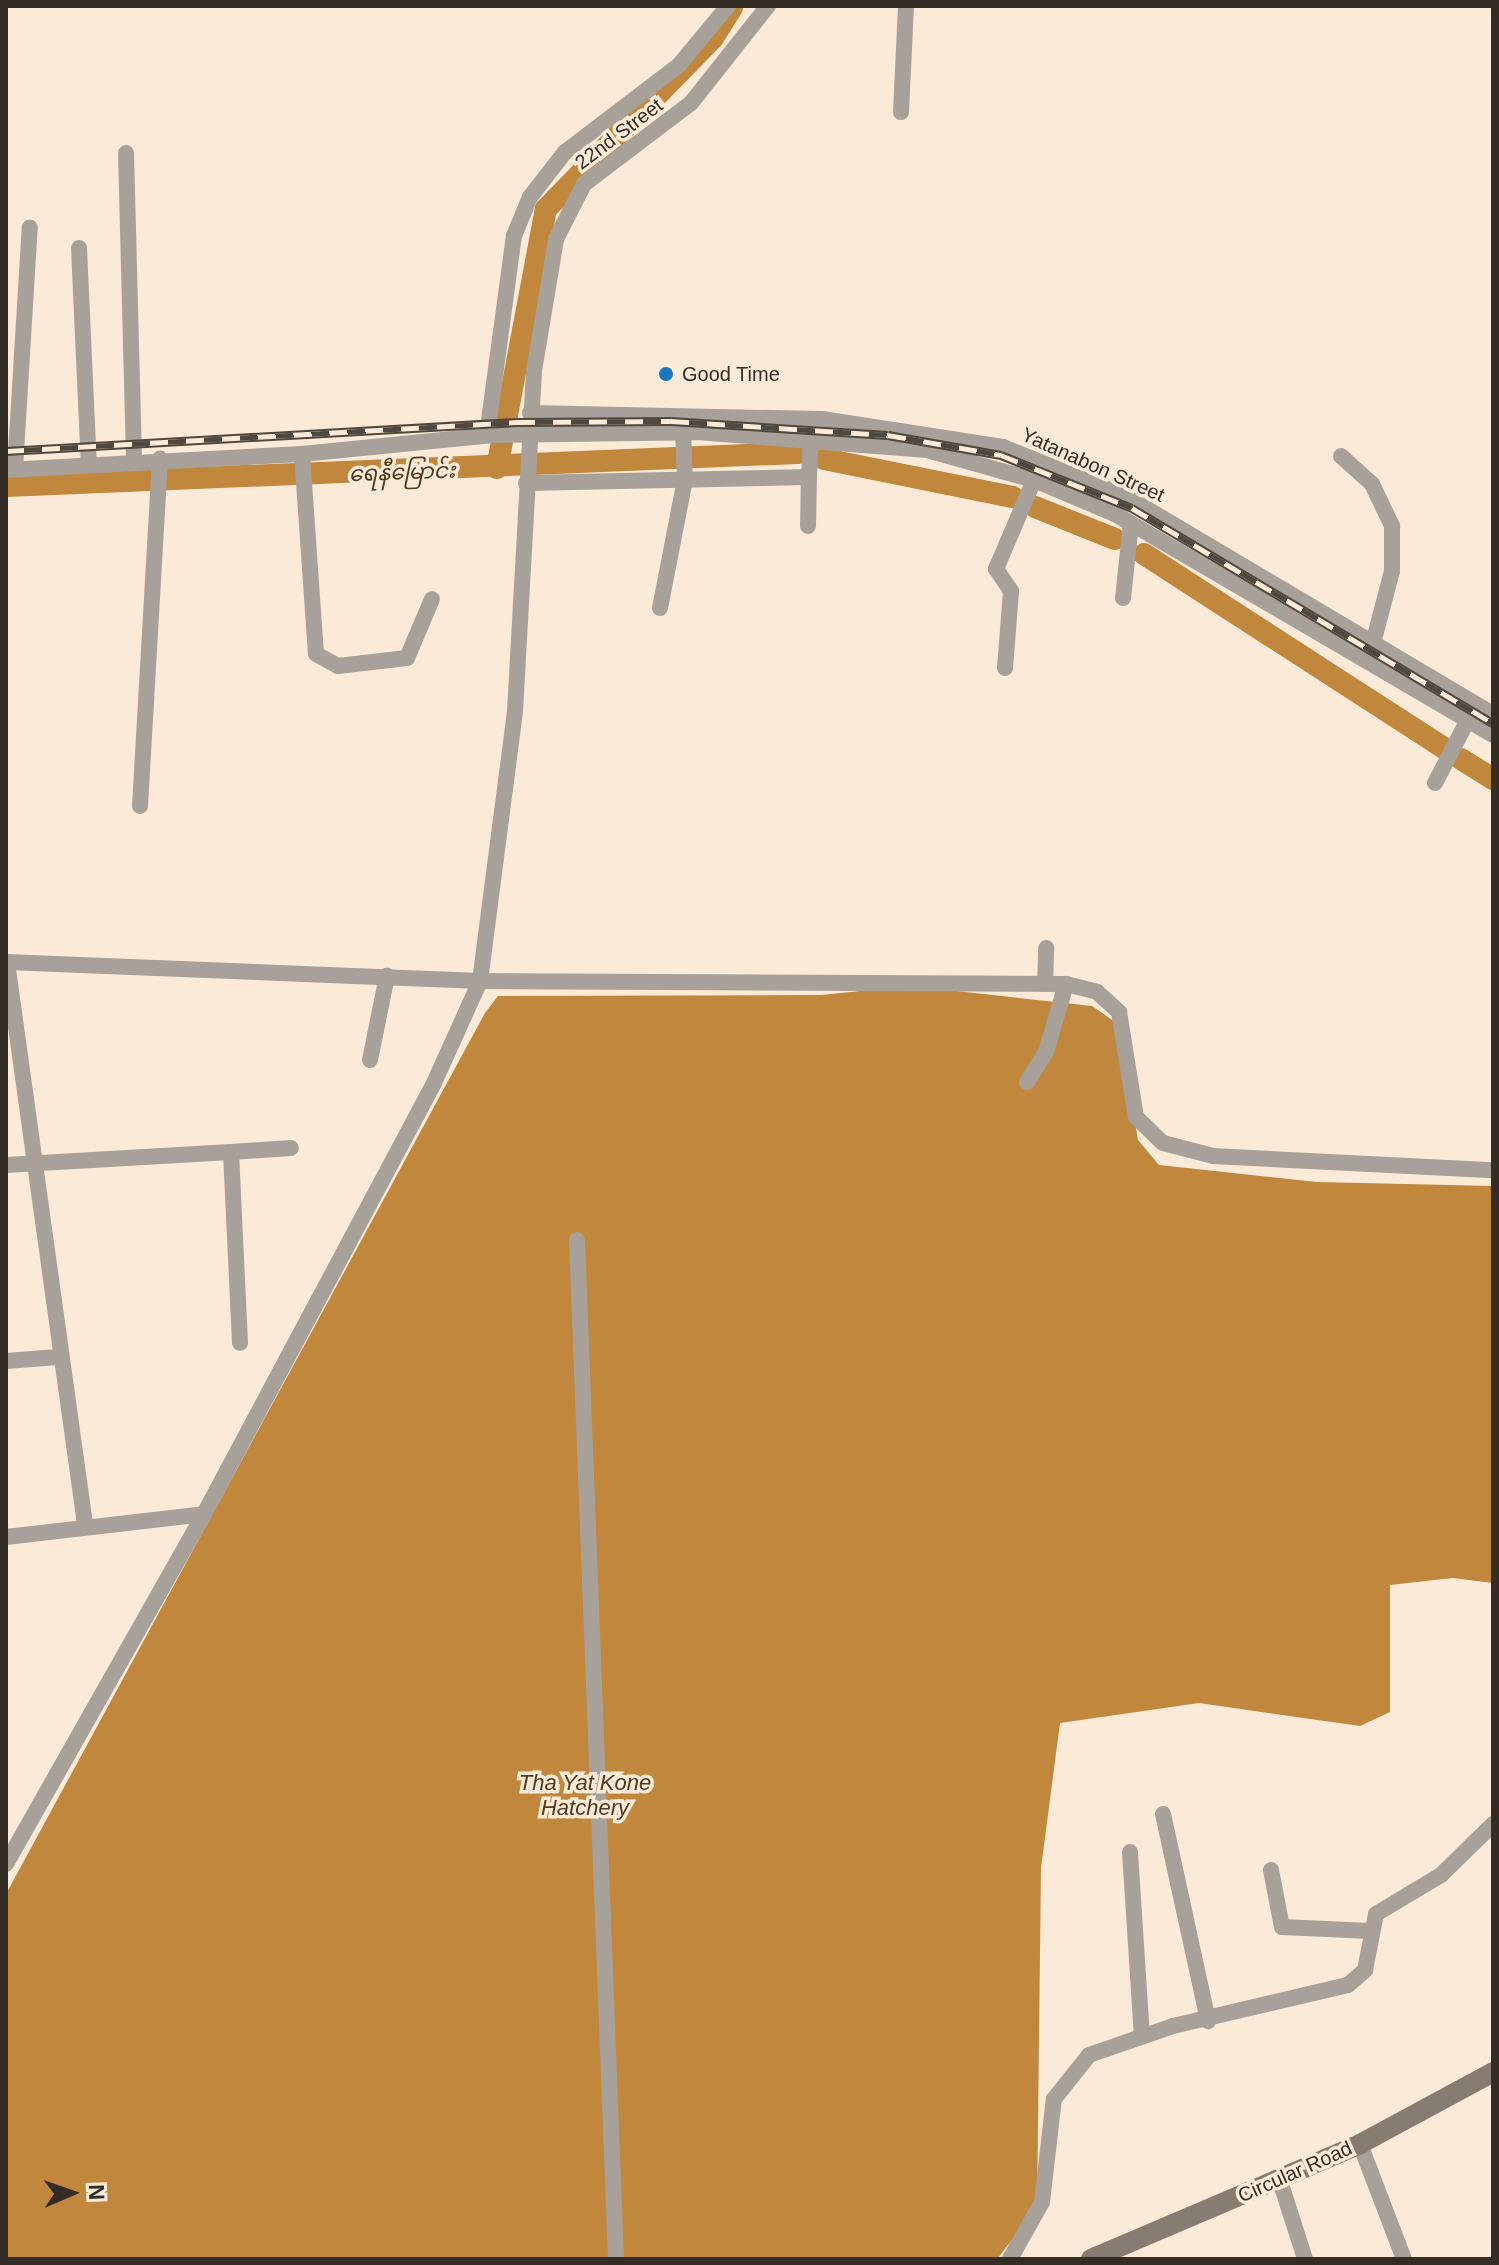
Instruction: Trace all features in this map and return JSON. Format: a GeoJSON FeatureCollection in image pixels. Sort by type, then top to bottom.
{"type":"FeatureCollection","features":[{"type":"Feature","properties":{"kind":"street"},"geometry":{"type":"LineString","coordinates":[[490,435],[514,236],[530,197],[565,152],[679,65],[728,6]]}},
{"type":"Feature","properties":{"kind":"street","name":"22nd Street"},"geometry":{"type":"LineString","coordinates":[[6,1864],[204,1514],[434,1083],[480,981],[515,711],[526,478],[524,438],[551,262],[570,205],[584,184],[723,72],[768,6]]}},
{"type":"Feature","properties":{"kind":"street"},"geometry":{"type":"LineString","coordinates":[[901,112],[906,6]]}},
{"type":"Feature","properties":{"kind":"street"},"geometry":{"type":"LineString","coordinates":[[126,153],[134,462]]}},
{"type":"Feature","properties":{"kind":"street"},"geometry":{"type":"LineString","coordinates":[[30,227],[11,469],[302,454],[490,435],[811,441],[927,450],[1034,480],[1131,523],[1253,591],[1493,735]]}},
{"type":"Feature","properties":{"kind":"street"},"geometry":{"type":"LineString","coordinates":[[79,248],[89,465]]}},
{"type":"Feature","properties":{"kind":"street","name":"Yatanabon Street"},"geometry":{"type":"LineString","coordinates":[[530,413],[822,419],[976,439],[1127,497],[1376,640],[1493,714]]}},
{"type":"Feature","properties":{"kind":"street"},"geometry":{"type":"LineString","coordinates":[[660,608],[685,470],[684,438]]}},
{"type":"Feature","properties":{"kind":"street"},"geometry":{"type":"LineString","coordinates":[[808,526],[811,441]]}},
{"type":"Feature","properties":{"kind":"street"},"geometry":{"type":"LineString","coordinates":[[302,454],[309,630],[316,654],[330,665],[407,658],[432,599]]}},
{"type":"Feature","properties":{"kind":"street"},"geometry":{"type":"LineString","coordinates":[[1341,456],[1372,484],[1392,526],[1392,571],[1376,640],[1366,660]]}},
{"type":"Feature","properties":{"kind":"street"},"geometry":{"type":"LineString","coordinates":[[140,806],[160,459]]}},
{"type":"Feature","properties":{"kind":"street"},"geometry":{"type":"LineString","coordinates":[[526,478],[685,470],[809,472]]}},
{"type":"Feature","properties":{"kind":"street"},"geometry":{"type":"LineString","coordinates":[[1005,668],[1011,591],[996,569],[1034,480]]}},
{"type":"Feature","properties":{"kind":"street"},"geometry":{"type":"LineString","coordinates":[[1123,598],[1131,523]]}},
{"type":"Feature","properties":{"kind":"street"},"geometry":{"type":"LineString","coordinates":[[1253,591],[1264,575]]}},
{"type":"Feature","properties":{"kind":"street"},"geometry":{"type":"LineString","coordinates":[[1435,783],[1475,703]]}},
{"type":"Feature","properties":{"kind":"street"},"geometry":{"type":"LineString","coordinates":[[1045,984],[1046,948]]}},
{"type":"Feature","properties":{"kind":"street"},"geometry":{"type":"LineString","coordinates":[[85,1524],[58,1357],[6,962],[480,981],[1066,984],[1097,992],[1119,1012],[1136,1117],[1163,1143],[1213,1156],[1493,1170]]}},
{"type":"Feature","properties":{"kind":"street"},"geometry":{"type":"LineString","coordinates":[[370,1060],[387,976]]}},
{"type":"Feature","properties":{"kind":"street"},"geometry":{"type":"LineString","coordinates":[[1027,1082],[1046,1052],[1066,984]]}},
{"type":"Feature","properties":{"kind":"street"},"geometry":{"type":"LineString","coordinates":[[6,1165],[291,1148]]}},
{"type":"Feature","properties":{"kind":"street"},"geometry":{"type":"LineString","coordinates":[[231,1152],[240,1343]]}},
{"type":"Feature","properties":{"kind":"street"},"geometry":{"type":"LineString","coordinates":[[577,1240],[616,2259]]}},
{"type":"Feature","properties":{"kind":"street"},"geometry":{"type":"LineString","coordinates":[[6,1361],[58,1357]]}},
{"type":"Feature","properties":{"kind":"street"},"geometry":{"type":"LineString","coordinates":[[6,1537],[85,1524],[204,1514]]}},
{"type":"Feature","properties":{"kind":"street"},"geometry":{"type":"LineString","coordinates":[[1163,1814],[1208,2021]]}},
{"type":"Feature","properties":{"kind":"street"},"geometry":{"type":"LineString","coordinates":[[1010,2259],[1042,2202],[1048,2123],[1062,2080],[1089,2055],[1142,2036],[1322,1996],[1365,1970],[1376,1914],[1441,1875],[1493,1824]]}},
{"type":"Feature","properties":{"kind":"street"},"geometry":{"type":"LineString","coordinates":[[1130,1852],[1142,2036]]}},
{"type":"Feature","properties":{"kind":"street"},"geometry":{"type":"LineString","coordinates":[[1271,1870],[1282,1927],[1371,1931]]}},
{"type":"Feature","properties":{"kind":"street","name":"Circular Road"},"geometry":{"type":"LineString","coordinates":[[1091,2259],[1114,2254],[1360,2144],[1493,2072]]}},
{"type":"Feature","properties":{"kind":"street"},"geometry":{"type":"LineString","coordinates":[[1360,2144],[1404,2259]]}},
{"type":"Feature","properties":{"kind":"street"},"geometry":{"type":"LineString","coordinates":[[1280,2181],[1305,2259]]}},
{"type":"Feature","properties":{"kind":"water","name":"Tha Yat Kone Hatchery"},"geometry":{"type":"Polygon","coordinates":[[[910,986],[1092,1006],[1118,1024],[1138,1140],[1159,1165],[1317,1182],[1493,1186],[1493,1583],[1453,1578],[1390,1585],[1390,1712],[1360,1726],[1199,1703],[1060,1723],[1041,1868],[1037,2208],[997,2259],[6,2259],[6,1894],[485,1013],[498,996],[821,995],[910,986]]]}},
{"type":"Feature","properties":{"kind":"waterway"},"geometry":{"type":"LineString","coordinates":[[497,468],[546,209],[713,38],[732,8]]}},
{"type":"Feature","properties":{"kind":"waterway","name":"ရေနီမြောင်း"},"geometry":{"type":"LineString","coordinates":[[6,486],[798,453]]}},
{"type":"Feature","properties":{"kind":"waterway","name":"ရေနီမြောင်း"},"geometry":{"type":"LineString","coordinates":[[824,459],[1013,497]]}},
{"type":"Feature","properties":{"kind":"waterway"},"geometry":{"type":"LineString","coordinates":[[1035,507],[1115,539]]}},
{"type":"Feature","properties":{"kind":"waterway"},"geometry":{"type":"LineString","coordinates":[[1144,554],[1445,749]]}},
{"type":"Feature","properties":{"kind":"waterway"},"geometry":{"type":"LineString","coordinates":[[1461,759],[1493,779]]}},
{"type":"Feature","properties":{"kind":"railway"},"geometry":{"type":"LineString","coordinates":[[6,451],[517,422],[671,421],[888,435],[1001,455],[1132,508],[1493,723]]}},
{"type":"Feature","properties":{"kind":"place","name":"Good Time"},"geometry":{"type":"Point","coordinates":[666,374]}}]}
